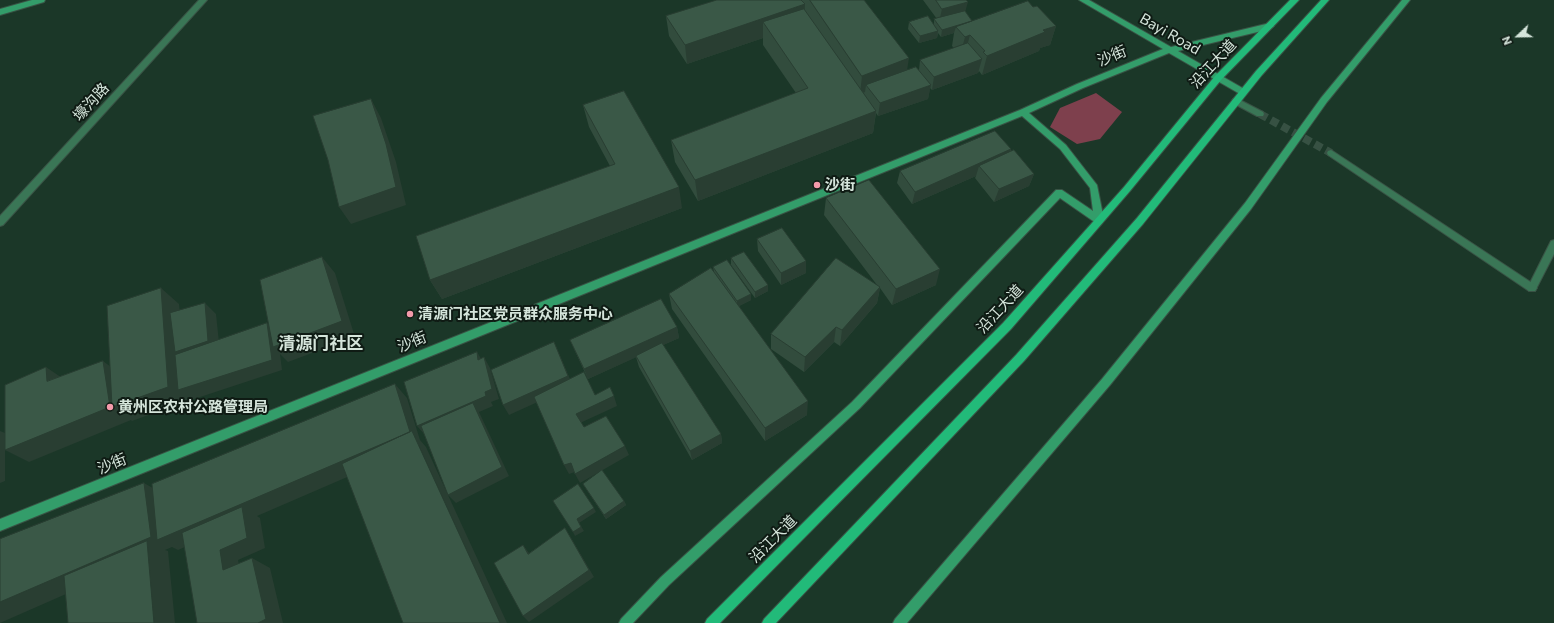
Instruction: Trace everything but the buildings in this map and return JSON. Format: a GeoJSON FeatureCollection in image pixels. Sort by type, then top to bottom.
{"type":"FeatureCollection","features":[{"type":"Feature","properties":{"kind":"main road","name":"沿江大道"},"geometry":{"type":"LineString","coordinates":[[711,623],[1007,326],[1099,220],[1218,78],[1295,0]]}},
{"type":"Feature","properties":{"kind":"main road"},"geometry":{"type":"LineString","coordinates":[[768,623],[1020,358],[1140,221],[1243,92],[1325,0]]}},
{"type":"Feature","properties":{"kind":"street"},"geometry":{"type":"LineString","coordinates":[[0,12],[41,0]]}},
{"type":"Feature","properties":{"kind":"street","name":"壕沟路"},"geometry":{"type":"LineString","coordinates":[[0,222],[203,0]]}},
{"type":"Feature","properties":{"kind":"street","name":"Bayi Road"},"geometry":{"type":"LineString","coordinates":[[1083,0],[1243,92]]}},
{"type":"Feature","properties":{"kind":"street"},"geometry":{"type":"LineString","coordinates":[[899,623],[1126,358],[1248,206],[1324,100],[1406,0]]}},
{"type":"Feature","properties":{"kind":"street","name":"沙街"},"geometry":{"type":"LineString","coordinates":[[0,525],[1023,112],[1080,86],[1169,50],[1270,26]]}},
{"type":"Feature","properties":{"kind":"street"},"geometry":{"type":"LineString","coordinates":[[1236,101],[1260,114]]}},
{"type":"Feature","properties":{"kind":"street"},"geometry":{"type":"LineString","coordinates":[[1023,112],[1063,147],[1094,187],[1099,220]]}},
{"type":"Feature","properties":{"kind":"street"},"geometry":{"type":"LineString","coordinates":[[1331,153],[1532,288],[1554,244]]}},
{"type":"Feature","properties":{"kind":"street"},"geometry":{"type":"LineString","coordinates":[[625,623],[665,581],[856,405],[1059,193],[1099,220]]}},
{"type":"Feature","properties":{"kind":"shaded area"},"geometry":{"type":"Polygon","coordinates":[[[1096,93],[1122,112],[1100,139],[1077,144],[1050,127],[1060,108],[1096,93]]]}},
{"type":"Feature","properties":{"kind":"tunnel"},"geometry":{"type":"LineString","coordinates":[[1260,114],[1331,153]]}},
{"type":"Feature","properties":{"kind":"place","name":"沙街"},"geometry":{"type":"Point","coordinates":[817,185]}},
{"type":"Feature","properties":{"kind":"place","name":"清源门社区党员群众服务中心"},"geometry":{"type":"Point","coordinates":[410,314]}},
{"type":"Feature","properties":{"kind":"place","name":"黄州区农村公路管理局"},"geometry":{"type":"Point","coordinates":[110,407]}},
{"type":"Feature","properties":{"kind":"district","name":"清源门社区"},"geometry":{"type":"Point","coordinates":[321,343]}}]}
